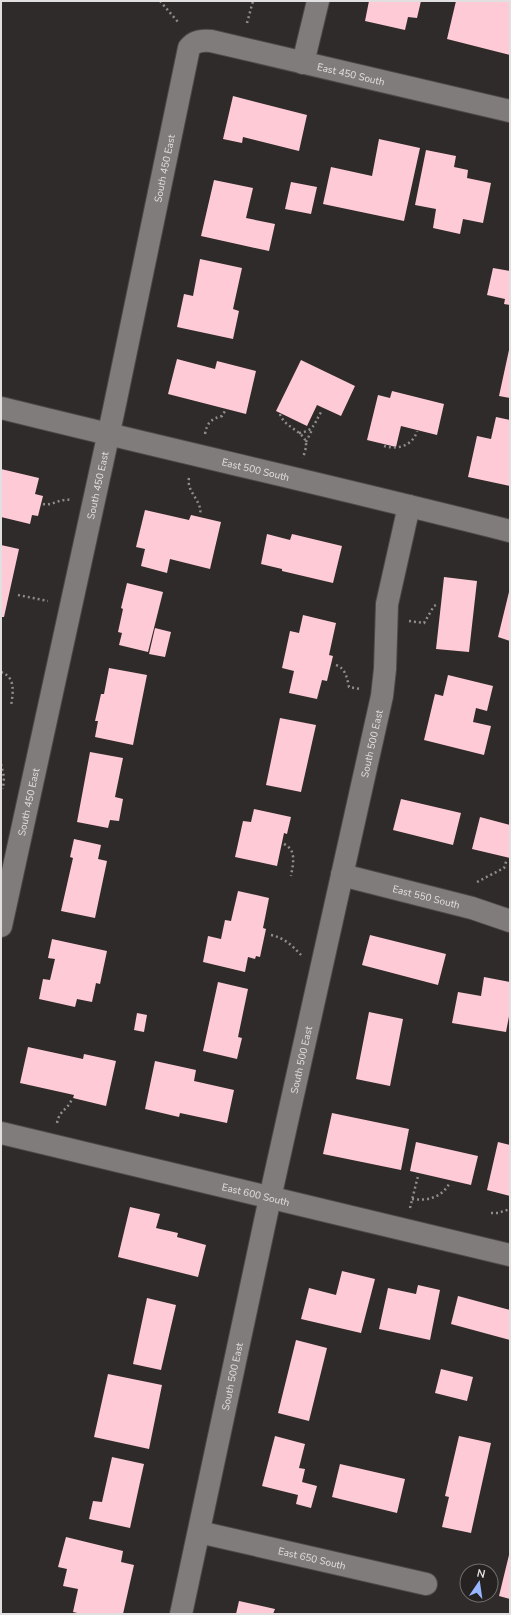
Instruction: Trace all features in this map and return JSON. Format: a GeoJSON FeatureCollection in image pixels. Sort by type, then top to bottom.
{"type":"FeatureCollection","features":[{"type":"Feature","properties":{"kind":"street"},"geometry":{"type":"LineString","coordinates":[[304,63],[318,1]]}},
{"type":"Feature","properties":{"kind":"street","name":"East 450 South"},"geometry":{"type":"LineString","coordinates":[[192,45],[205,40],[211,41],[510,112]]}},
{"type":"Feature","properties":{"kind":"street","name":"South 450 East"},"geometry":{"type":"LineString","coordinates":[[1,926],[108,435],[188,52],[192,45]]}},
{"type":"Feature","properties":{"kind":"street","name":"East 500 South"},"geometry":{"type":"LineString","coordinates":[[1,408],[510,531]]}},
{"type":"Feature","properties":{"kind":"street","name":"South 500 East"},"geometry":{"type":"LineString","coordinates":[[181,1614],[270,1198],[382,696],[385,669],[386,604],[409,506]]}},
{"type":"Feature","properties":{"kind":"street","name":"East 550 South"},"geometry":{"type":"LineString","coordinates":[[342,875],[472,908],[510,921]]}},
{"type":"Feature","properties":{"kind":"street","name":"East 600 South"},"geometry":{"type":"LineString","coordinates":[[1,1133],[510,1255]]}},
{"type":"Feature","properties":{"kind":"street","name":"East 650 South"},"geometry":{"type":"LineString","coordinates":[[199,1532],[426,1584]]}},
{"type":"Feature","properties":{"kind":"path"},"geometry":{"type":"LineString","coordinates":[[160,1],[178,22]]}},
{"type":"Feature","properties":{"kind":"path"},"geometry":{"type":"LineString","coordinates":[[248,23],[253,1]]}},
{"type":"Feature","properties":{"kind":"path"},"geometry":{"type":"LineString","coordinates":[[205,435],[206,426],[210,421],[222,416],[224,411]]}},
{"type":"Feature","properties":{"kind":"path"},"geometry":{"type":"LineString","coordinates":[[303,458],[306,442],[321,412]]}},
{"type":"Feature","properties":{"kind":"path"},"geometry":{"type":"LineString","coordinates":[[280,414],[281,418],[288,426],[299,433],[306,442]]}},
{"type":"Feature","properties":{"kind":"path"},"geometry":{"type":"LineString","coordinates":[[299,433],[309,432],[312,429]]}},
{"type":"Feature","properties":{"kind":"path"},"geometry":{"type":"LineString","coordinates":[[384,446],[396,448],[409,444],[416,436],[418,431]]}},
{"type":"Feature","properties":{"kind":"path"},"geometry":{"type":"LineString","coordinates":[[189,478],[189,485],[201,507],[200,515]]}},
{"type":"Feature","properties":{"kind":"path"},"geometry":{"type":"LineString","coordinates":[[42,504],[50,505],[65,499],[71,500]]}},
{"type":"Feature","properties":{"kind":"path"},"geometry":{"type":"LineString","coordinates":[[18,595],[48,602]]}},
{"type":"Feature","properties":{"kind":"path"},"geometry":{"type":"LineString","coordinates":[[409,621],[424,623],[434,606],[438,604]]}},
{"type":"Feature","properties":{"kind":"path"},"geometry":{"type":"LineString","coordinates":[[336,665],[340,666],[344,671],[349,687],[360,689]]}},
{"type":"Feature","properties":{"kind":"path"},"geometry":{"type":"LineString","coordinates":[[1,672],[8,676],[13,687],[11,706]]}},
{"type":"Feature","properties":{"kind":"path"},"geometry":{"type":"LineString","coordinates":[[1,764],[4,777],[3,789]]}},
{"type":"Feature","properties":{"kind":"path"},"geometry":{"type":"LineString","coordinates":[[284,844],[290,847],[292,851],[293,860],[291,876]]}},
{"type":"Feature","properties":{"kind":"path"},"geometry":{"type":"LineString","coordinates":[[477,882],[504,868],[507,860]]}},
{"type":"Feature","properties":{"kind":"path"},"geometry":{"type":"LineString","coordinates":[[271,934],[290,942],[301,955]]}},
{"type":"Feature","properties":{"kind":"path"},"geometry":{"type":"LineString","coordinates":[[57,1124],[61,1112],[68,1106],[72,1099]]}},
{"type":"Feature","properties":{"kind":"path"},"geometry":{"type":"LineString","coordinates":[[410,1208],[418,1176]]}},
{"type":"Feature","properties":{"kind":"path"},"geometry":{"type":"LineString","coordinates":[[412,1199],[424,1200],[438,1196],[449,1184]]}},
{"type":"Feature","properties":{"kind":"path"},"geometry":{"type":"LineString","coordinates":[[491,1213],[498,1213],[510,1209]]}},
{"type":"Feature","properties":{"kind":"building"},"geometry":{"type":"Polygon","coordinates":[[[369,1],[421,1],[417,18],[408,17],[405,30],[365,21],[369,1]]]}},
{"type":"Feature","properties":{"kind":"building"},"geometry":{"type":"Polygon","coordinates":[[[456,1],[510,1],[510,55],[447,39],[456,1]]]}},
{"type":"Feature","properties":{"kind":"building"},"geometry":{"type":"Polygon","coordinates":[[[233,96],[307,115],[299,151],[243,137],[242,143],[223,139],[233,96]]]}},
{"type":"Feature","properties":{"kind":"building"},"geometry":{"type":"Polygon","coordinates":[[[379,139],[420,148],[404,221],[323,204],[331,167],[372,176],[379,139]]]}},
{"type":"Feature","properties":{"kind":"building"},"geometry":{"type":"Polygon","coordinates":[[[426,150],[456,156],[454,167],[468,170],[467,178],[491,183],[483,223],[463,219],[460,234],[433,228],[436,209],[415,205],[426,150]]]}},
{"type":"Feature","properties":{"kind":"building"},"geometry":{"type":"Polygon","coordinates":[[[214,180],[253,188],[246,218],[275,224],[269,251],[201,236],[214,180]]]}},
{"type":"Feature","properties":{"kind":"building"},"geometry":{"type":"Polygon","coordinates":[[[291,182],[317,187],[311,214],[285,209],[291,182]]]}},
{"type":"Feature","properties":{"kind":"building"},"geometry":{"type":"Polygon","coordinates":[[[200,259],[242,268],[233,309],[239,311],[233,339],[177,327],[184,294],[193,296],[200,259]]]}},
{"type":"Feature","properties":{"kind":"building"},"geometry":{"type":"Polygon","coordinates":[[[493,268],[510,271],[510,305],[504,304],[505,299],[487,295],[493,268]]]}},
{"type":"Feature","properties":{"kind":"building"},"geometry":{"type":"Polygon","coordinates":[[[510,350],[510,398],[499,396],[510,350]]]}},
{"type":"Feature","properties":{"kind":"building"},"geometry":{"type":"Polygon","coordinates":[[[177,359],[215,369],[217,361],[256,371],[246,414],[168,394],[177,359]]]}},
{"type":"Feature","properties":{"kind":"building"},"geometry":{"type":"Polygon","coordinates":[[[301,360],[355,386],[341,416],[317,405],[307,426],[276,411],[301,360]]]}},
{"type":"Feature","properties":{"kind":"building"},"geometry":{"type":"Polygon","coordinates":[[[392,391],[444,404],[437,435],[401,426],[396,447],[367,440],[378,395],[390,398],[392,391]]]}},
{"type":"Feature","properties":{"kind":"building"},"geometry":{"type":"Polygon","coordinates":[[[496,417],[510,420],[510,486],[468,477],[477,436],[491,439],[496,417]]]}},
{"type":"Feature","properties":{"kind":"building"},"geometry":{"type":"Polygon","coordinates":[[[1,469],[39,478],[35,494],[43,496],[38,516],[32,515],[30,524],[1,517],[1,469]]]}},
{"type":"Feature","properties":{"kind":"building"},"geometry":{"type":"Polygon","coordinates":[[[145,510],[189,520],[191,515],[221,522],[210,569],[170,559],[167,573],[141,566],[145,549],[136,547],[145,510]]]}},
{"type":"Feature","properties":{"kind":"building"},"geometry":{"type":"Polygon","coordinates":[[[267,534],[290,540],[292,534],[342,546],[333,583],[282,571],[282,569],[261,564],[267,534]]]}},
{"type":"Feature","properties":{"kind":"building"},"geometry":{"type":"Polygon","coordinates":[[[1,545],[19,549],[4,617],[1,617],[1,545]]]}},
{"type":"Feature","properties":{"kind":"building"},"geometry":{"type":"Polygon","coordinates":[[[444,577],[477,581],[469,652],[436,649],[444,577]]]}},
{"type":"Feature","properties":{"kind":"building"},"geometry":{"type":"Polygon","coordinates":[[[127,583],[163,592],[148,652],[119,645],[122,633],[118,632],[123,609],[121,608],[127,583]]]}},
{"type":"Feature","properties":{"kind":"building"},"geometry":{"type":"Polygon","coordinates":[[[510,592],[510,641],[498,637],[510,592]]]}},
{"type":"Feature","properties":{"kind":"building"},"geometry":{"type":"Polygon","coordinates":[[[303,615],[336,623],[329,655],[333,656],[327,681],[322,680],[317,699],[289,693],[294,671],[282,668],[290,631],[299,633],[303,615]]]}},
{"type":"Feature","properties":{"kind":"building"},"geometry":{"type":"Polygon","coordinates":[[[155,628],[171,632],[165,657],[149,654],[155,628]]]}},
{"type":"Feature","properties":{"kind":"building"},"geometry":{"type":"Polygon","coordinates":[[[109,668],[147,675],[133,745],[95,737],[98,721],[95,721],[101,694],[104,694],[109,668]]]}},
{"type":"Feature","properties":{"kind":"building"},"geometry":{"type":"Polygon","coordinates":[[[448,675],[493,686],[487,711],[476,708],[473,722],[491,726],[484,755],[424,740],[435,694],[443,696],[448,675]]]}},
{"type":"Feature","properties":{"kind":"building"},"geometry":{"type":"Polygon","coordinates":[[[280,718],[316,725],[301,792],[266,785],[280,718]]]}},
{"type":"Feature","properties":{"kind":"building"},"geometry":{"type":"Polygon","coordinates":[[[90,752],[123,758],[115,797],[123,799],[119,821],[110,820],[108,828],[77,822],[90,752]]]}},
{"type":"Feature","properties":{"kind":"building"},"geometry":{"type":"Polygon","coordinates":[[[401,799],[461,813],[453,845],[393,830],[401,799]]]}},
{"type":"Feature","properties":{"kind":"building"},"geometry":{"type":"Polygon","coordinates":[[[254,809],[291,817],[287,834],[284,833],[277,866],[235,857],[243,821],[251,822],[254,809]]]}},
{"type":"Feature","properties":{"kind":"building"},"geometry":{"type":"Polygon","coordinates":[[[480,817],[510,825],[510,858],[472,849],[480,817]]]}},
{"type":"Feature","properties":{"kind":"building"},"geometry":{"type":"Polygon","coordinates":[[[74,839],[101,845],[98,859],[107,861],[95,918],[61,911],[73,858],[70,857],[74,839]]]}},
{"type":"Feature","properties":{"kind":"building"},"geometry":{"type":"Polygon","coordinates":[[[238,891],[269,898],[263,928],[266,929],[260,957],[256,956],[255,959],[248,957],[245,972],[203,962],[208,936],[221,939],[225,920],[231,921],[238,891]]]}},
{"type":"Feature","properties":{"kind":"building"},"geometry":{"type":"Polygon","coordinates":[[[370,935],[446,954],[438,985],[362,965],[370,935]]]}},
{"type":"Feature","properties":{"kind":"building"},"geometry":{"type":"Polygon","coordinates":[[[52,939],[107,951],[100,984],[96,983],[92,1002],[77,999],[75,1007],[39,999],[43,979],[50,980],[55,959],[48,958],[52,939]]]}},
{"type":"Feature","properties":{"kind":"building"},"geometry":{"type":"Polygon","coordinates":[[[484,977],[510,982],[510,1011],[506,1032],[452,1023],[458,992],[481,996],[484,977]]]}},
{"type":"Feature","properties":{"kind":"building"},"geometry":{"type":"Polygon","coordinates":[[[218,982],[248,989],[238,1037],[242,1038],[237,1059],[203,1051],[218,982]]]}},
{"type":"Feature","properties":{"kind":"building"},"geometry":{"type":"Polygon","coordinates":[[[369,1012],[403,1019],[390,1086],[356,1079],[369,1012]]]}},
{"type":"Feature","properties":{"kind":"building"},"geometry":{"type":"Polygon","coordinates":[[[137,1013],[147,1015],[144,1032],[134,1030],[137,1013]]]}},
{"type":"Feature","properties":{"kind":"building"},"geometry":{"type":"Polygon","coordinates":[[[28,1047],[83,1059],[84,1054],[116,1061],[106,1106],[73,1098],[74,1095],[20,1083],[28,1047]]]}},
{"type":"Feature","properties":{"kind":"building"},"geometry":{"type":"Polygon","coordinates":[[[155,1061],[196,1070],[194,1081],[234,1090],[227,1123],[180,1113],[179,1117],[145,1109],[155,1061]]]}},
{"type":"Feature","properties":{"kind":"building"},"geometry":{"type":"Polygon","coordinates":[[[332,1113],[409,1129],[401,1170],[323,1154],[332,1113]]]}},
{"type":"Feature","properties":{"kind":"building"},"geometry":{"type":"Polygon","coordinates":[[[416,1142],[478,1156],[471,1185],[410,1171],[416,1142]]]}},
{"type":"Feature","properties":{"kind":"building"},"geometry":{"type":"Polygon","coordinates":[[[498,1142],[510,1145],[510,1196],[487,1190],[498,1142]]]}},
{"type":"Feature","properties":{"kind":"building"},"geometry":{"type":"Polygon","coordinates":[[[130,1207],[160,1214],[156,1228],[178,1233],[177,1237],[206,1245],[198,1277],[118,1257],[130,1207]]]}},
{"type":"Feature","properties":{"kind":"building"},"geometry":{"type":"Polygon","coordinates":[[[342,1271],[375,1279],[361,1333],[301,1319],[309,1288],[336,1295],[342,1271]]]}},
{"type":"Feature","properties":{"kind":"building"},"geometry":{"type":"Polygon","coordinates":[[[418,1285],[440,1290],[430,1340],[379,1329],[388,1288],[416,1294],[418,1285]]]}},
{"type":"Feature","properties":{"kind":"building"},"geometry":{"type":"Polygon","coordinates":[[[458,1296],[510,1310],[510,1340],[451,1324],[458,1296]]]}},
{"type":"Feature","properties":{"kind":"building"},"geometry":{"type":"Polygon","coordinates":[[[147,1298],[176,1305],[161,1370],[133,1364],[147,1298]]]}},
{"type":"Feature","properties":{"kind":"building"},"geometry":{"type":"Polygon","coordinates":[[[296,1340],[327,1348],[309,1421],[278,1413],[296,1340]]]}},
{"type":"Feature","properties":{"kind":"building"},"geometry":{"type":"Polygon","coordinates":[[[441,1369],[473,1377],[467,1401],[435,1393],[441,1369]]]}},
{"type":"Feature","properties":{"kind":"building"},"geometry":{"type":"Polygon","coordinates":[[[108,1374],[162,1385],[149,1449],[94,1437],[108,1374]]]}},
{"type":"Feature","properties":{"kind":"building"},"geometry":{"type":"Polygon","coordinates":[[[275,1436],[305,1444],[299,1468],[305,1469],[302,1482],[317,1486],[311,1508],[296,1504],[298,1495],[262,1486],[275,1436]]]}},
{"type":"Feature","properties":{"kind":"building"},"geometry":{"type":"Polygon","coordinates":[[[459,1436],[491,1443],[471,1533],[442,1527],[449,1497],[445,1496],[459,1436]]]}},
{"type":"Feature","properties":{"kind":"building"},"geometry":{"type":"Polygon","coordinates":[[[112,1457],[144,1464],[130,1528],[89,1519],[93,1501],[102,1502],[112,1457]]]}},
{"type":"Feature","properties":{"kind":"building"},"geometry":{"type":"Polygon","coordinates":[[[340,1464],[405,1479],[397,1513],[332,1497],[340,1464]]]}},
{"type":"Feature","properties":{"kind":"building"},"geometry":{"type":"Polygon","coordinates":[[[66,1537],[123,1551],[121,1562],[134,1565],[123,1614],[82,1614],[73,1612],[78,1589],[63,1586],[67,1569],[58,1567],[66,1537]]]}},
{"type":"Feature","properties":{"kind":"building"},"geometry":{"type":"Polygon","coordinates":[[[509,1555],[510,1555],[510,1599],[499,1596],[509,1555]]]}},
{"type":"Feature","properties":{"kind":"building"},"geometry":{"type":"Polygon","coordinates":[[[239,1601],[275,1609],[273,1614],[236,1614],[239,1601]]]}}]}
